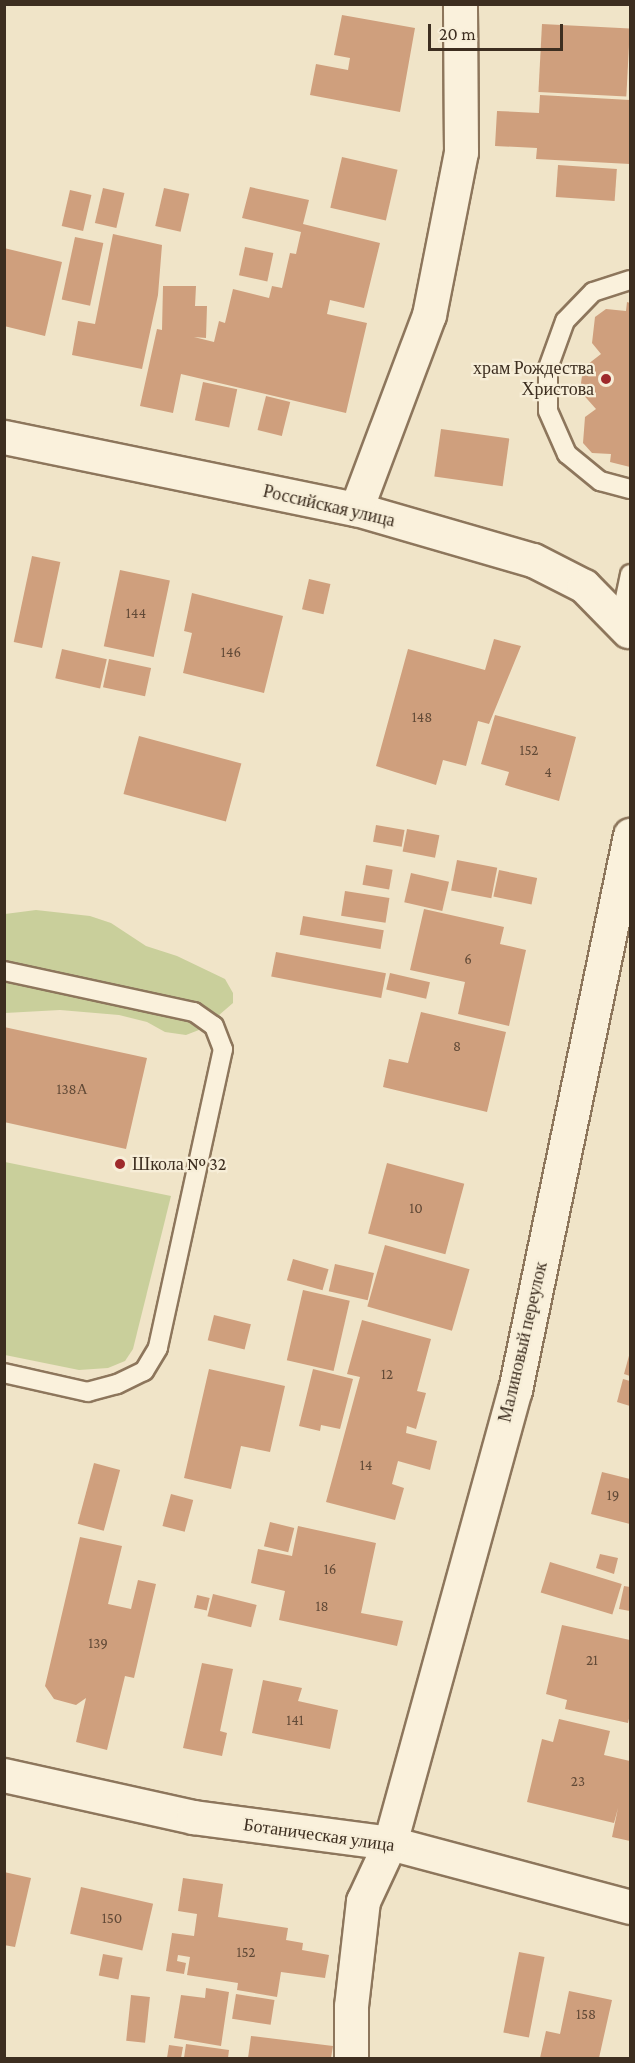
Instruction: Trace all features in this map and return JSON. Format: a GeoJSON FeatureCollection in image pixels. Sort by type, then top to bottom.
{"type":"FeatureCollection","features":[{"type":"Feature","properties":{"kind":"street"},"geometry":{"type":"LineString","coordinates":[[356,509],[429,315],[461,152],[460,4]]}},
{"type":"Feature","properties":{"kind":"street","name":"Российская улица"},"geometry":{"type":"LineString","coordinates":[[4,437],[356,509],[533,560],[584,586],[627,632]]}},
{"type":"Feature","properties":{"kind":"street","name":"Малиновый переулок"},"geometry":{"type":"LineString","coordinates":[[351,2058],[351,2006],[363,1901],[390,1843],[514,1390],[626,882],[630,835]]}},
{"type":"Feature","properties":{"kind":"street","name":"Ботаническая улица"},"geometry":{"type":"LineString","coordinates":[[4,1775],[193,1817],[390,1843],[630,1907]]}},
{"type":"Feature","properties":{"kind":"lane"},"geometry":{"type":"LineString","coordinates":[[630,280],[593,292],[565,321],[548,368],[548,411],[567,453],[600,481],[630,489]]}},
{"type":"Feature","properties":{"kind":"lane"},"geometry":{"type":"LineString","coordinates":[[627,632],[630,574]]}},
{"type":"Feature","properties":{"kind":"lane"},"geometry":{"type":"LineString","coordinates":[[4,971],[194,1012],[214,1026],[223,1049],[158,1348],[144,1371],[117,1384],[88,1392],[4,1373]]}},
{"type":"Feature","properties":{"kind":"green space"},"geometry":{"type":"Polygon","coordinates":[[[36,910],[90,916],[111,923],[146,946],[177,956],[225,979],[233,993],[233,1003],[204,1028],[186,1035],[165,1032],[147,1022],[119,1015],[60,1010],[5,1013],[5,914],[36,910]]]}},
{"type":"Feature","properties":{"kind":"green space"},"geometry":{"type":"Polygon","coordinates":[[[5,1162],[171,1196],[133,1349],[125,1361],[108,1368],[79,1370],[5,1355],[5,1162]]]}},
{"type":"Feature","properties":{"kind":"building"},"geometry":{"type":"Polygon","coordinates":[[[342,15],[415,28],[400,112],[310,95],[316,64],[348,70],[350,58],[334,55],[342,15]]]}},
{"type":"Feature","properties":{"kind":"building"},"geometry":{"type":"Polygon","coordinates":[[[542,24],[630,29],[626,97],[538,92],[542,24]]]}},
{"type":"Feature","properties":{"kind":"building"},"geometry":{"type":"Polygon","coordinates":[[[540,95],[630,100],[630,164],[536,159],[537,148],[495,146],[497,111],[539,113],[540,95]]]}},
{"type":"Feature","properties":{"kind":"building"},"geometry":{"type":"Polygon","coordinates":[[[342,157],[398,170],[386,220],[330,208],[342,157]]]}},
{"type":"Feature","properties":{"kind":"building"},"geometry":{"type":"Polygon","coordinates":[[[558,165],[617,169],[615,201],[556,197],[558,165]]]}},
{"type":"Feature","properties":{"kind":"building"},"geometry":{"type":"Polygon","coordinates":[[[250,187],[309,200],[303,224],[380,243],[364,308],[330,300],[327,314],[367,323],[346,413],[181,374],[173,413],[140,406],[157,329],[162,330],[163,286],[196,286],[195,306],[207,306],[206,338],[194,337],[214,342],[219,321],[225,323],[233,289],[269,298],[272,286],[282,288],[290,253],[296,254],[301,232],[242,218],[250,187]]]}},
{"type":"Feature","properties":{"kind":"building"},"geometry":{"type":"Polygon","coordinates":[[[103,188],[124,193],[116,228],[95,223],[103,188]]]}},
{"type":"Feature","properties":{"kind":"building"},"geometry":{"type":"Polygon","coordinates":[[[164,188],[189,194],[181,232],[155,226],[164,188]]]}},
{"type":"Feature","properties":{"kind":"building"},"geometry":{"type":"Polygon","coordinates":[[[70,190],[91,195],[83,231],[62,226],[70,190]]]}},
{"type":"Feature","properties":{"kind":"building"},"geometry":{"type":"Polygon","coordinates":[[[113,234],[162,245],[158,295],[142,369],[72,355],[78,321],[95,324],[113,234]]]}},
{"type":"Feature","properties":{"kind":"building"},"geometry":{"type":"Polygon","coordinates":[[[75,237],[103,243],[90,306],[62,300],[75,237]]]}},
{"type":"Feature","properties":{"kind":"building"},"geometry":{"type":"Polygon","coordinates":[[[245,247],[273,253],[267,281],[239,275],[245,247]]]}},
{"type":"Feature","properties":{"kind":"building"},"geometry":{"type":"Polygon","coordinates":[[[4,248],[62,262],[45,336],[4,326],[4,248]]]}},
{"type":"Feature","properties":{"kind":"building","name":"храм Рождества Христова"},"geometry":{"type":"Polygon","coordinates":[[[627,302],[630,303],[630,467],[610,462],[611,454],[592,453],[583,443],[585,417],[596,409],[580,391],[583,368],[601,354],[592,343],[595,317],[606,309],[626,311],[627,302]]]}},
{"type":"Feature","properties":{"kind":"building"},"geometry":{"type":"Polygon","coordinates":[[[203,382],[237,389],[229,427],[195,420],[203,382]]]}},
{"type":"Feature","properties":{"kind":"building"},"geometry":{"type":"Polygon","coordinates":[[[266,396],[290,402],[282,436],[258,430],[266,396]]]}},
{"type":"Feature","properties":{"kind":"building"},"geometry":{"type":"Polygon","coordinates":[[[441,429],[509,439],[503,486],[434,477],[441,429]]]}},
{"type":"Feature","properties":{"kind":"building"},"geometry":{"type":"Polygon","coordinates":[[[32,556],[60,562],[42,648],[14,642],[32,556]]]}},
{"type":"Feature","properties":{"kind":"building"},"geometry":{"type":"Polygon","coordinates":[[[120,570],[170,581],[154,657],[104,646],[120,570]]]}},
{"type":"Feature","properties":{"kind":"building"},"geometry":{"type":"Polygon","coordinates":[[[309,579],[330,584],[323,614],[302,609],[309,579]]]}},
{"type":"Feature","properties":{"kind":"building"},"geometry":{"type":"Polygon","coordinates":[[[192,593],[283,616],[264,693],[183,673],[192,633],[184,631],[192,593]]]}},
{"type":"Feature","properties":{"kind":"building"},"geometry":{"type":"Polygon","coordinates":[[[494,639],[521,646],[489,724],[478,721],[466,766],[443,760],[436,785],[376,766],[408,649],[485,670],[494,639]]]}},
{"type":"Feature","properties":{"kind":"building"},"geometry":{"type":"Polygon","coordinates":[[[62,649],[107,659],[100,689],[55,678],[62,649]]]}},
{"type":"Feature","properties":{"kind":"building"},"geometry":{"type":"Polygon","coordinates":[[[109,659],[151,668],[145,696],[103,687],[109,659]]]}},
{"type":"Feature","properties":{"kind":"building"},"geometry":{"type":"Polygon","coordinates":[[[495,715],[576,737],[559,801],[505,785],[509,772],[481,764],[495,715]]]}},
{"type":"Feature","properties":{"kind":"building"},"geometry":{"type":"Polygon","coordinates":[[[139,736],[241,763],[226,821],[123,794],[139,736]]]}},
{"type":"Feature","properties":{"kind":"building"},"geometry":{"type":"Polygon","coordinates":[[[376,825],[405,830],[402,847],[373,842],[376,825]]]}},
{"type":"Feature","properties":{"kind":"building"},"geometry":{"type":"Polygon","coordinates":[[[407,829],[439,835],[435,858],[403,852],[407,829]]]}},
{"type":"Feature","properties":{"kind":"building"},"geometry":{"type":"Polygon","coordinates":[[[457,860],[497,868],[491,898],[451,890],[457,860]]]}},
{"type":"Feature","properties":{"kind":"building"},"geometry":{"type":"Polygon","coordinates":[[[366,865],[393,870],[389,889],[363,885],[366,865]]]}},
{"type":"Feature","properties":{"kind":"building"},"geometry":{"type":"Polygon","coordinates":[[[499,870],[537,878],[532,905],[493,896],[499,870]]]}},
{"type":"Feature","properties":{"kind":"building"},"geometry":{"type":"Polygon","coordinates":[[[411,873],[449,882],[442,911],[404,902],[411,873]]]}},
{"type":"Feature","properties":{"kind":"building"},"geometry":{"type":"Polygon","coordinates":[[[345,891],[389,898],[386,923],[341,916],[345,891]]]}},
{"type":"Feature","properties":{"kind":"building"},"geometry":{"type":"Polygon","coordinates":[[[424,909],[504,927],[500,944],[526,950],[509,1026],[458,1014],[465,982],[410,970],[424,909]]]}},
{"type":"Feature","properties":{"kind":"building"},"geometry":{"type":"Polygon","coordinates":[[[303,916],[384,930],[380,949],[300,935],[303,916]]]}},
{"type":"Feature","properties":{"kind":"building"},"geometry":{"type":"Polygon","coordinates":[[[276,952],[386,973],[381,998],[271,977],[276,952]]]}},
{"type":"Feature","properties":{"kind":"building"},"geometry":{"type":"Polygon","coordinates":[[[390,973],[430,982],[426,999],[386,990],[390,973]]]}},
{"type":"Feature","properties":{"kind":"building"},"geometry":{"type":"Polygon","coordinates":[[[421,1012],[506,1032],[487,1112],[383,1087],[389,1059],[408,1063],[421,1012]]]}},
{"type":"Feature","properties":{"kind":"building"},"geometry":{"type":"Polygon","coordinates":[[[4,1027],[147,1058],[126,1149],[4,1122],[4,1027]]]}},
{"type":"Feature","properties":{"kind":"building"},"geometry":{"type":"Polygon","coordinates":[[[387,1163],[464,1184],[445,1254],[368,1234],[387,1163]]]}},
{"type":"Feature","properties":{"kind":"building"},"geometry":{"type":"Polygon","coordinates":[[[385,1245],[470,1269],[452,1331],[367,1307],[385,1245]]]}},
{"type":"Feature","properties":{"kind":"building"},"geometry":{"type":"Polygon","coordinates":[[[293,1259],[329,1269],[323,1290],[287,1280],[293,1259]]]}},
{"type":"Feature","properties":{"kind":"building"},"geometry":{"type":"Polygon","coordinates":[[[335,1264],[374,1273],[368,1300],[329,1291],[335,1264]]]}},
{"type":"Feature","properties":{"kind":"building"},"geometry":{"type":"Polygon","coordinates":[[[303,1290],[350,1301],[334,1371],[287,1360],[303,1290]]]}},
{"type":"Feature","properties":{"kind":"building"},"geometry":{"type":"Polygon","coordinates":[[[214,1315],[251,1324],[245,1349],[208,1340],[214,1315]]]}},
{"type":"Feature","properties":{"kind":"building"},"geometry":{"type":"Polygon","coordinates":[[[362,1320],[431,1339],[417,1391],[426,1393],[416,1429],[407,1426],[406,1433],[437,1441],[430,1470],[398,1461],[392,1484],[404,1488],[395,1520],[326,1502],[360,1377],[347,1374],[362,1320]]]}},
{"type":"Feature","properties":{"kind":"building"},"geometry":{"type":"Polygon","coordinates":[[[630,1352],[630,1376],[624,1374],[630,1352]]]}},
{"type":"Feature","properties":{"kind":"building"},"geometry":{"type":"Polygon","coordinates":[[[209,1369],[285,1386],[270,1452],[241,1446],[231,1489],[184,1478],[209,1369]]]}},
{"type":"Feature","properties":{"kind":"building"},"geometry":{"type":"Polygon","coordinates":[[[313,1369],[353,1379],[340,1429],[321,1425],[320,1431],[299,1426],[313,1369]]]}},
{"type":"Feature","properties":{"kind":"building"},"geometry":{"type":"Polygon","coordinates":[[[623,1379],[630,1381],[630,1406],[617,1402],[623,1379]]]}},
{"type":"Feature","properties":{"kind":"building"},"geometry":{"type":"Polygon","coordinates":[[[94,1463],[120,1470],[104,1531],[78,1524],[94,1463]]]}},
{"type":"Feature","properties":{"kind":"building"},"geometry":{"type":"Polygon","coordinates":[[[602,1472],[630,1479],[630,1524],[591,1514],[602,1472]]]}},
{"type":"Feature","properties":{"kind":"building"},"geometry":{"type":"Polygon","coordinates":[[[171,1494],[193,1500],[185,1532],[162,1526],[171,1494]]]}},
{"type":"Feature","properties":{"kind":"building"},"geometry":{"type":"Polygon","coordinates":[[[270,1522],[294,1528],[288,1552],[264,1546],[270,1522]]]}},
{"type":"Feature","properties":{"kind":"building"},"geometry":{"type":"Polygon","coordinates":[[[298,1526],[376,1543],[361,1613],[403,1621],[397,1646],[279,1620],[285,1591],[251,1583],[258,1549],[292,1556],[298,1526]]]}},
{"type":"Feature","properties":{"kind":"building"},"geometry":{"type":"Polygon","coordinates":[[[80,1537],[122,1546],[108,1604],[131,1609],[138,1580],[156,1584],[134,1678],[125,1676],[107,1750],[76,1742],[86,1698],[76,1705],[54,1699],[45,1686],[80,1537]]]}},
{"type":"Feature","properties":{"kind":"building"},"geometry":{"type":"Polygon","coordinates":[[[600,1554],[618,1558],[614,1574],[596,1568],[600,1554]]]}},
{"type":"Feature","properties":{"kind":"building"},"geometry":{"type":"Polygon","coordinates":[[[550,1562],[622,1584],[612,1615],[541,1593],[550,1562]]]}},
{"type":"Feature","properties":{"kind":"building"},"geometry":{"type":"Polygon","coordinates":[[[624,1586],[630,1587],[630,1611],[619,1609],[624,1586]]]}},
{"type":"Feature","properties":{"kind":"building"},"geometry":{"type":"Polygon","coordinates":[[[213,1594],[257,1605],[251,1627],[207,1616],[213,1594]]]}},
{"type":"Feature","properties":{"kind":"building"},"geometry":{"type":"Polygon","coordinates":[[[197,1595],[210,1598],[207,1611],[194,1608],[197,1595]]]}},
{"type":"Feature","properties":{"kind":"building"},"geometry":{"type":"Polygon","coordinates":[[[562,1625],[630,1640],[628,1723],[565,1709],[567,1700],[546,1694],[562,1625]]]}},
{"type":"Feature","properties":{"kind":"building"},"geometry":{"type":"Polygon","coordinates":[[[202,1663],[233,1669],[220,1731],[227,1733],[222,1756],[183,1748],[202,1663]]]}},
{"type":"Feature","properties":{"kind":"building"},"geometry":{"type":"Polygon","coordinates":[[[263,1680],[302,1688],[298,1701],[338,1710],[330,1749],[252,1733],[263,1680]]]}},
{"type":"Feature","properties":{"kind":"building"},"geometry":{"type":"Polygon","coordinates":[[[559,1719],[610,1731],[604,1755],[630,1761],[630,1841],[612,1837],[618,1808],[614,1823],[527,1802],[542,1739],[553,1742],[559,1719]]]}},
{"type":"Feature","properties":{"kind":"building"},"geometry":{"type":"Polygon","coordinates":[[[4,1872],[31,1878],[15,1947],[4,1945],[4,1872]]]}},
{"type":"Feature","properties":{"kind":"building"},"geometry":{"type":"Polygon","coordinates":[[[183,1878],[223,1884],[218,1917],[288,1928],[286,1940],[303,1943],[302,1950],[329,1955],[325,1978],[281,1972],[277,1997],[237,1990],[238,1983],[187,1975],[190,1957],[178,1955],[177,1961],[186,1963],[184,1974],[166,1971],[172,1933],[194,1936],[197,1914],[178,1911],[183,1878]]]}},
{"type":"Feature","properties":{"kind":"building"},"geometry":{"type":"Polygon","coordinates":[[[81,1887],[153,1904],[142,1950],[70,1934],[81,1887]]]}},
{"type":"Feature","properties":{"kind":"building"},"geometry":{"type":"Polygon","coordinates":[[[519,1952],[545,1957],[529,2037],[503,2032],[519,1952]]]}},
{"type":"Feature","properties":{"kind":"building"},"geometry":{"type":"Polygon","coordinates":[[[103,1954],[123,1958],[118,1979],[99,1976],[103,1954]]]}},
{"type":"Feature","properties":{"kind":"building"},"geometry":{"type":"Polygon","coordinates":[[[206,1988],[229,1992],[221,2046],[174,2038],[181,1995],[205,1998],[206,1988]]]}},
{"type":"Feature","properties":{"kind":"building"},"geometry":{"type":"Polygon","coordinates":[[[569,1991],[612,2000],[599,2058],[540,2058],[546,2031],[560,2034],[569,1991]]]}},
{"type":"Feature","properties":{"kind":"building"},"geometry":{"type":"Polygon","coordinates":[[[236,1994],[275,2000],[271,2025],[232,2019],[236,1994]]]}},
{"type":"Feature","properties":{"kind":"building"},"geometry":{"type":"Polygon","coordinates":[[[131,1995],[150,1997],[145,2043],[126,2041],[131,1995]]]}},
{"type":"Feature","properties":{"kind":"building"},"geometry":{"type":"Polygon","coordinates":[[[251,2036],[333,2046],[331,2058],[248,2058],[251,2036]]]}},
{"type":"Feature","properties":{"kind":"building"},"geometry":{"type":"Polygon","coordinates":[[[186,2044],[229,2050],[228,2058],[184,2058],[186,2044]]]}},
{"type":"Feature","properties":{"kind":"building"},"geometry":{"type":"Polygon","coordinates":[[[169,2045],[183,2047],[181,2058],[167,2058],[169,2045]]]}},
{"type":"Feature","properties":{"kind":"place","name":"храм Рождества Христова"},"geometry":{"type":"Point","coordinates":[606,379]}},
{"type":"Feature","properties":{"kind":"place","name":"Школа № 32"},"geometry":{"type":"Point","coordinates":[120,1164]}}]}
